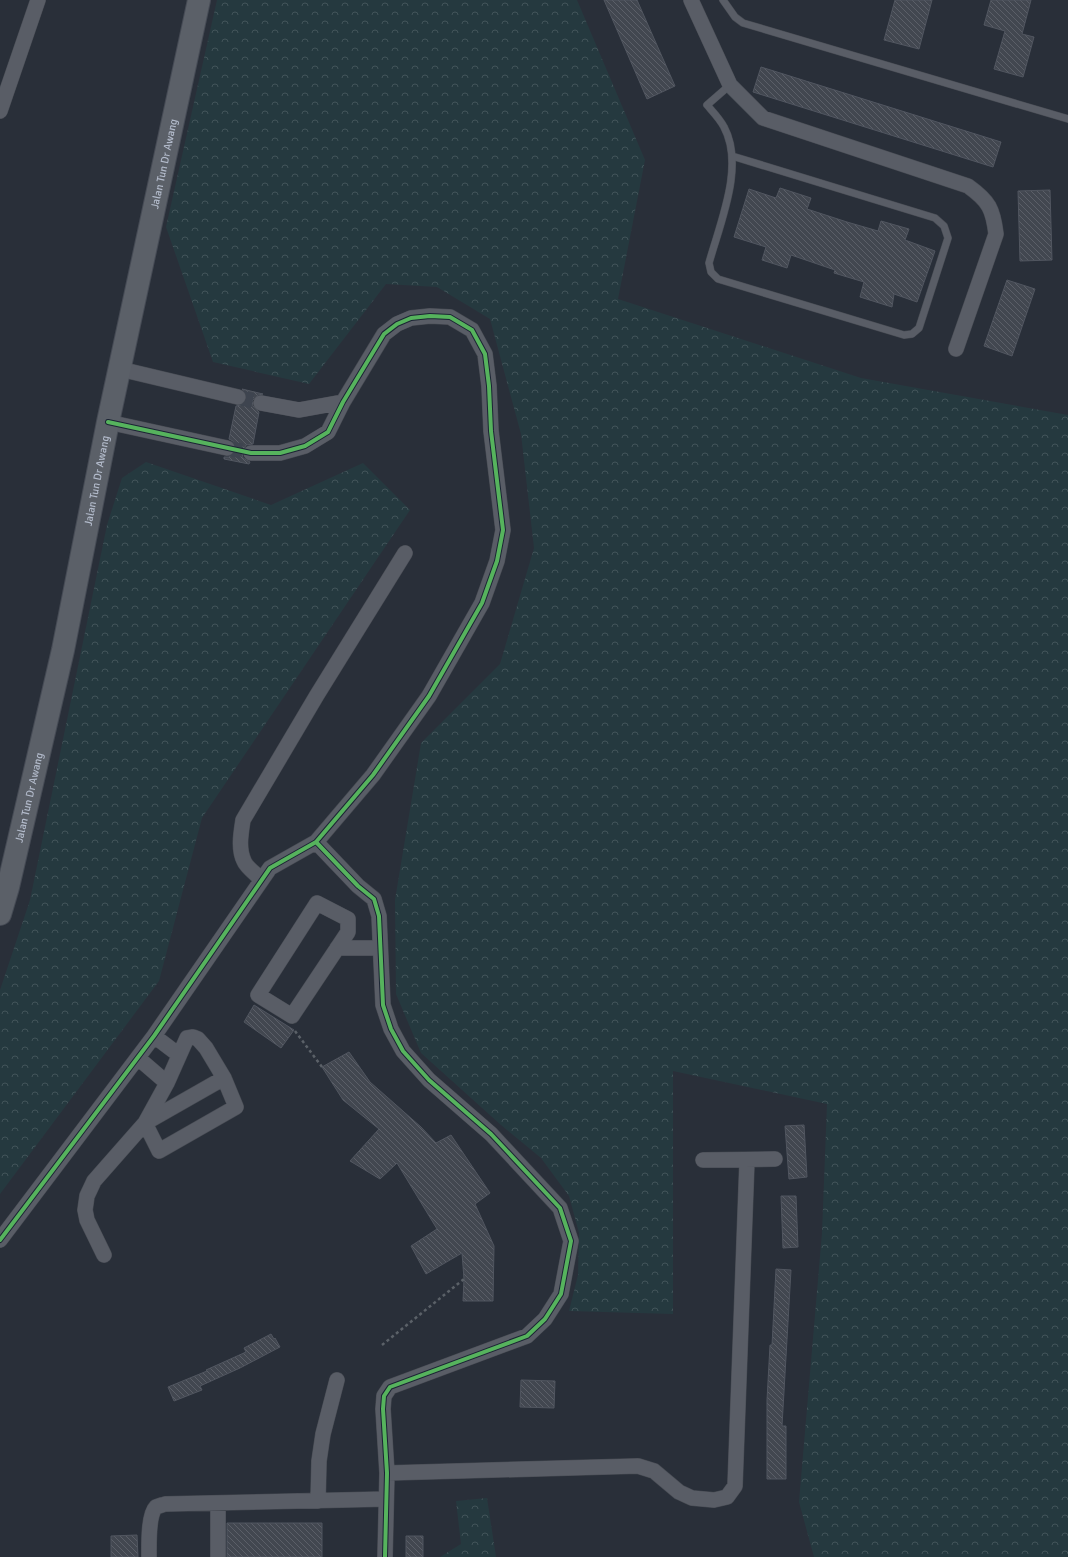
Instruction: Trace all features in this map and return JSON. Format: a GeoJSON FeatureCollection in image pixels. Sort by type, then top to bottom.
{"type":"FeatureCollection","features":[{"type":"Feature","properties":{"kind":"main road","name":"Jalan Tun Dr Awang"},"geometry":{"type":"LineString","coordinates":[[0,914],[8,887],[63,650],[108,422],[199,0]]}},
{"type":"Feature","properties":{"kind":"street"},"geometry":{"type":"LineString","coordinates":[[0,111],[38,0]]}},
{"type":"Feature","properties":{"kind":"street"},"geometry":{"type":"LineString","coordinates":[[691,0],[730,86],[763,118],[968,186],[981,196],[990,206],[996,234],[956,349]]}},
{"type":"Feature","properties":{"kind":"street"},"geometry":{"type":"LineString","coordinates":[[0,1240],[154,1036],[261,879],[270,868],[316,842],[373,775],[429,696],[482,603],[497,561],[503,530],[491,431],[489,386],[485,354],[472,330],[450,317],[430,316],[412,318],[397,324],[384,334],[343,402],[328,432],[305,446],[280,453],[251,453]]}},
{"type":"Feature","properties":{"kind":"street"},"geometry":{"type":"LineString","coordinates":[[120,369],[238,397]]}},
{"type":"Feature","properties":{"kind":"street"},"geometry":{"type":"LineString","coordinates":[[261,403],[299,410],[343,402]]}},
{"type":"Feature","properties":{"kind":"street"},"geometry":{"type":"LineString","coordinates":[[108,422],[227,448]]}},
{"type":"Feature","properties":{"kind":"street"},"geometry":{"type":"LineString","coordinates":[[261,879],[244,862],[241,846],[243,820],[317,695],[405,553]]}},
{"type":"Feature","properties":{"kind":"street"},"geometry":{"type":"LineString","coordinates":[[316,842],[358,886],[374,899],[379,916],[383,1005],[391,1028],[403,1051],[428,1080],[491,1134],[560,1208],[571,1241],[561,1294],[545,1319],[527,1336],[390,1387],[384,1396],[383,1409],[387,1473],[386,1557]]}},
{"type":"Feature","properties":{"kind":"street"},"geometry":{"type":"LineString","coordinates":[[317,903],[348,919],[348,932],[337,948],[292,1016],[258,995],[317,903]]}},
{"type":"Feature","properties":{"kind":"street"},"geometry":{"type":"LineString","coordinates":[[337,948],[380,948]]}},
{"type":"Feature","properties":{"kind":"street"},"geometry":{"type":"LineString","coordinates":[[154,1036],[179,1055]]}},
{"type":"Feature","properties":{"kind":"street"},"geometry":{"type":"LineString","coordinates":[[104,1255],[87,1220],[85,1210],[87,1196],[94,1181],[145,1123],[167,1083],[187,1038],[193,1036],[198,1039],[224,1078],[236,1107],[159,1151],[145,1123]]}},
{"type":"Feature","properties":{"kind":"street"},"geometry":{"type":"LineString","coordinates":[[138,1058],[167,1083]]}},
{"type":"Feature","properties":{"kind":"street"},"geometry":{"type":"LineString","coordinates":[[145,1123],[224,1078]]}},
{"type":"Feature","properties":{"kind":"street"},"geometry":{"type":"LineString","coordinates":[[703,1160],[747,1161],[775,1159]]}},
{"type":"Feature","properties":{"kind":"street"},"geometry":{"type":"LineString","coordinates":[[387,1473],[638,1466],[654,1471],[679,1492],[692,1498],[714,1500],[727,1497],[734,1486],[747,1161]]}},
{"type":"Feature","properties":{"kind":"street"},"geometry":{"type":"LineString","coordinates":[[318,1501],[319,1461],[323,1434],[337,1380]]}},
{"type":"Feature","properties":{"kind":"street"},"geometry":{"type":"LineString","coordinates":[[149,1557],[151,1519],[153,1512],[157,1507],[165,1504],[386,1499]]}},
{"type":"Feature","properties":{"kind":"street"},"geometry":{"type":"LineString","coordinates":[[218,1503],[218,1557]]}},
{"type":"Feature","properties":{"kind":"lane"},"geometry":{"type":"LineString","coordinates":[[724,0],[735,17],[743,23],[1068,119]]}},
{"type":"Feature","properties":{"kind":"lane"},"geometry":{"type":"LineString","coordinates":[[730,86],[707,105],[724,126],[731,144],[732,156],[732,182],[709,263],[711,272],[718,279],[904,335],[912,334],[919,328],[948,238],[944,226],[935,218],[732,156]]}},
{"type":"Feature","properties":{"kind":"path"},"geometry":{"type":"LineString","coordinates":[[294,1030],[322,1067]]}},
{"type":"Feature","properties":{"kind":"path"},"geometry":{"type":"LineString","coordinates":[[382,1345],[464,1279]]}},
{"type":"Feature","properties":{"kind":"green space"},"geometry":{"type":"Polygon","coordinates":[[[217,0],[577,0],[645,160],[618,299],[861,378],[1068,415],[1068,1557],[814,1557],[799,1502],[822,1233],[827,1104],[673,1071],[673,1314],[569,1311],[578,1275],[579,1233],[569,1196],[541,1158],[501,1125],[421,1053],[396,994],[395,900],[421,743],[500,664],[534,548],[521,434],[490,319],[437,287],[386,284],[309,384],[213,362],[166,227],[217,0]]]}},
{"type":"Feature","properties":{"kind":"green space"},"geometry":{"type":"Polygon","coordinates":[[[146,462],[271,505],[363,463],[410,510],[202,818],[159,981],[0,1194],[0,990],[30,900],[107,525],[122,478],[146,462]]]}},
{"type":"Feature","properties":{"kind":"green space"},"geometry":{"type":"Polygon","coordinates":[[[487,1498],[496,1557],[440,1557],[461,1544],[456,1501],[487,1498]]]}},
{"type":"Feature","properties":{"kind":"building"},"geometry":{"type":"Polygon","coordinates":[[[604,0],[637,0],[675,86],[647,99],[604,0]]]}},
{"type":"Feature","properties":{"kind":"building"},"geometry":{"type":"Polygon","coordinates":[[[895,0],[932,0],[919,49],[884,40],[895,0]]]}},
{"type":"Feature","properties":{"kind":"building"},"geometry":{"type":"Polygon","coordinates":[[[991,0],[1031,0],[1022,34],[1034,37],[1023,77],[994,69],[1005,31],[984,25],[991,0]]]}},
{"type":"Feature","properties":{"kind":"building"},"geometry":{"type":"Polygon","coordinates":[[[761,67],[1001,142],[993,167],[753,92],[761,67]]]}},
{"type":"Feature","properties":{"kind":"building"},"geometry":{"type":"Polygon","coordinates":[[[780,188],[811,198],[807,209],[847,222],[878,231],[881,221],[909,229],[905,240],[935,251],[917,302],[894,294],[892,307],[860,297],[864,282],[834,273],[835,270],[791,255],[787,268],[762,260],[766,247],[734,237],[749,189],[776,198],[780,188]]]}},
{"type":"Feature","properties":{"kind":"building"},"geometry":{"type":"Polygon","coordinates":[[[1050,190],[1052,260],[1020,261],[1018,191],[1050,190]]]}},
{"type":"Feature","properties":{"kind":"building"},"geometry":{"type":"Polygon","coordinates":[[[1007,280],[1035,289],[1012,356],[984,346],[1007,280]]]}},
{"type":"Feature","properties":{"kind":"building"},"geometry":{"type":"Polygon","coordinates":[[[242,389],[263,394],[258,395],[252,401],[253,406],[259,412],[253,444],[246,445],[242,453],[243,458],[250,462],[249,464],[224,459],[224,457],[229,457],[236,450],[233,441],[229,439],[236,406],[241,405],[247,399],[246,394],[242,389]]]}},
{"type":"Feature","properties":{"kind":"building"},"geometry":{"type":"Polygon","coordinates":[[[254,1005],[294,1030],[281,1048],[244,1022],[254,1005]]]}},
{"type":"Feature","properties":{"kind":"building"},"geometry":{"type":"Polygon","coordinates":[[[349,1052],[370,1082],[421,1127],[436,1143],[451,1135],[490,1193],[475,1204],[494,1246],[493,1301],[463,1301],[464,1279],[462,1253],[426,1274],[411,1246],[437,1229],[397,1163],[380,1179],[350,1161],[379,1129],[343,1100],[322,1067],[349,1052]]]}},
{"type":"Feature","properties":{"kind":"building"},"geometry":{"type":"Polygon","coordinates":[[[804,1125],[807,1177],[789,1179],[785,1126],[804,1125]]]}},
{"type":"Feature","properties":{"kind":"building"},"geometry":{"type":"Polygon","coordinates":[[[781,1196],[796,1196],[798,1247],[783,1248],[781,1196]]]}},
{"type":"Feature","properties":{"kind":"building"},"geometry":{"type":"Polygon","coordinates":[[[776,1269],[791,1270],[782,1426],[786,1426],[786,1479],[767,1479],[767,1400],[770,1345],[772,1345],[776,1269]]]}},
{"type":"Feature","properties":{"kind":"building"},"geometry":{"type":"Polygon","coordinates":[[[271,1334],[280,1347],[240,1368],[200,1386],[202,1390],[174,1401],[168,1387],[207,1371],[206,1370],[246,1352],[244,1348],[271,1334]]]}},
{"type":"Feature","properties":{"kind":"building"},"geometry":{"type":"Polygon","coordinates":[[[521,1380],[555,1381],[554,1408],[520,1407],[521,1380]]]}},
{"type":"Feature","properties":{"kind":"building"},"geometry":{"type":"Polygon","coordinates":[[[227,1523],[322,1523],[322,1557],[227,1557],[227,1523]]]}},
{"type":"Feature","properties":{"kind":"building"},"geometry":{"type":"Polygon","coordinates":[[[137,1535],[138,1557],[111,1557],[111,1536],[137,1535]]]}},
{"type":"Feature","properties":{"kind":"building"},"geometry":{"type":"Polygon","coordinates":[[[406,1536],[423,1536],[423,1557],[406,1557],[406,1536]]]}},
{"type":"Feature","properties":{"kind":"tunnel"},"geometry":{"type":"LineString","coordinates":[[238,397],[261,403]]}},
{"type":"Feature","properties":{"kind":"tunnel"},"geometry":{"type":"LineString","coordinates":[[227,448],[251,453]]}},
{"type":"Feature","properties":{"kind":"cycle path"},"geometry":{"type":"LineString","coordinates":[[0,1240],[154,1036],[270,868],[316,842],[373,775],[429,696],[482,603],[497,561],[503,530],[491,431],[489,386],[485,354],[472,330],[450,317],[430,316],[411,318],[397,324],[384,334],[343,402],[328,432],[305,446],[280,453],[251,453],[108,422]]}},
{"type":"Feature","properties":{"kind":"cycle path"},"geometry":{"type":"LineString","coordinates":[[316,842],[358,886],[374,899],[379,916],[383,1005],[391,1029],[403,1051],[429,1080],[491,1134],[560,1208],[571,1241],[561,1294],[545,1319],[527,1336],[390,1387],[384,1396],[383,1409],[387,1473],[385,1557]]}}]}
